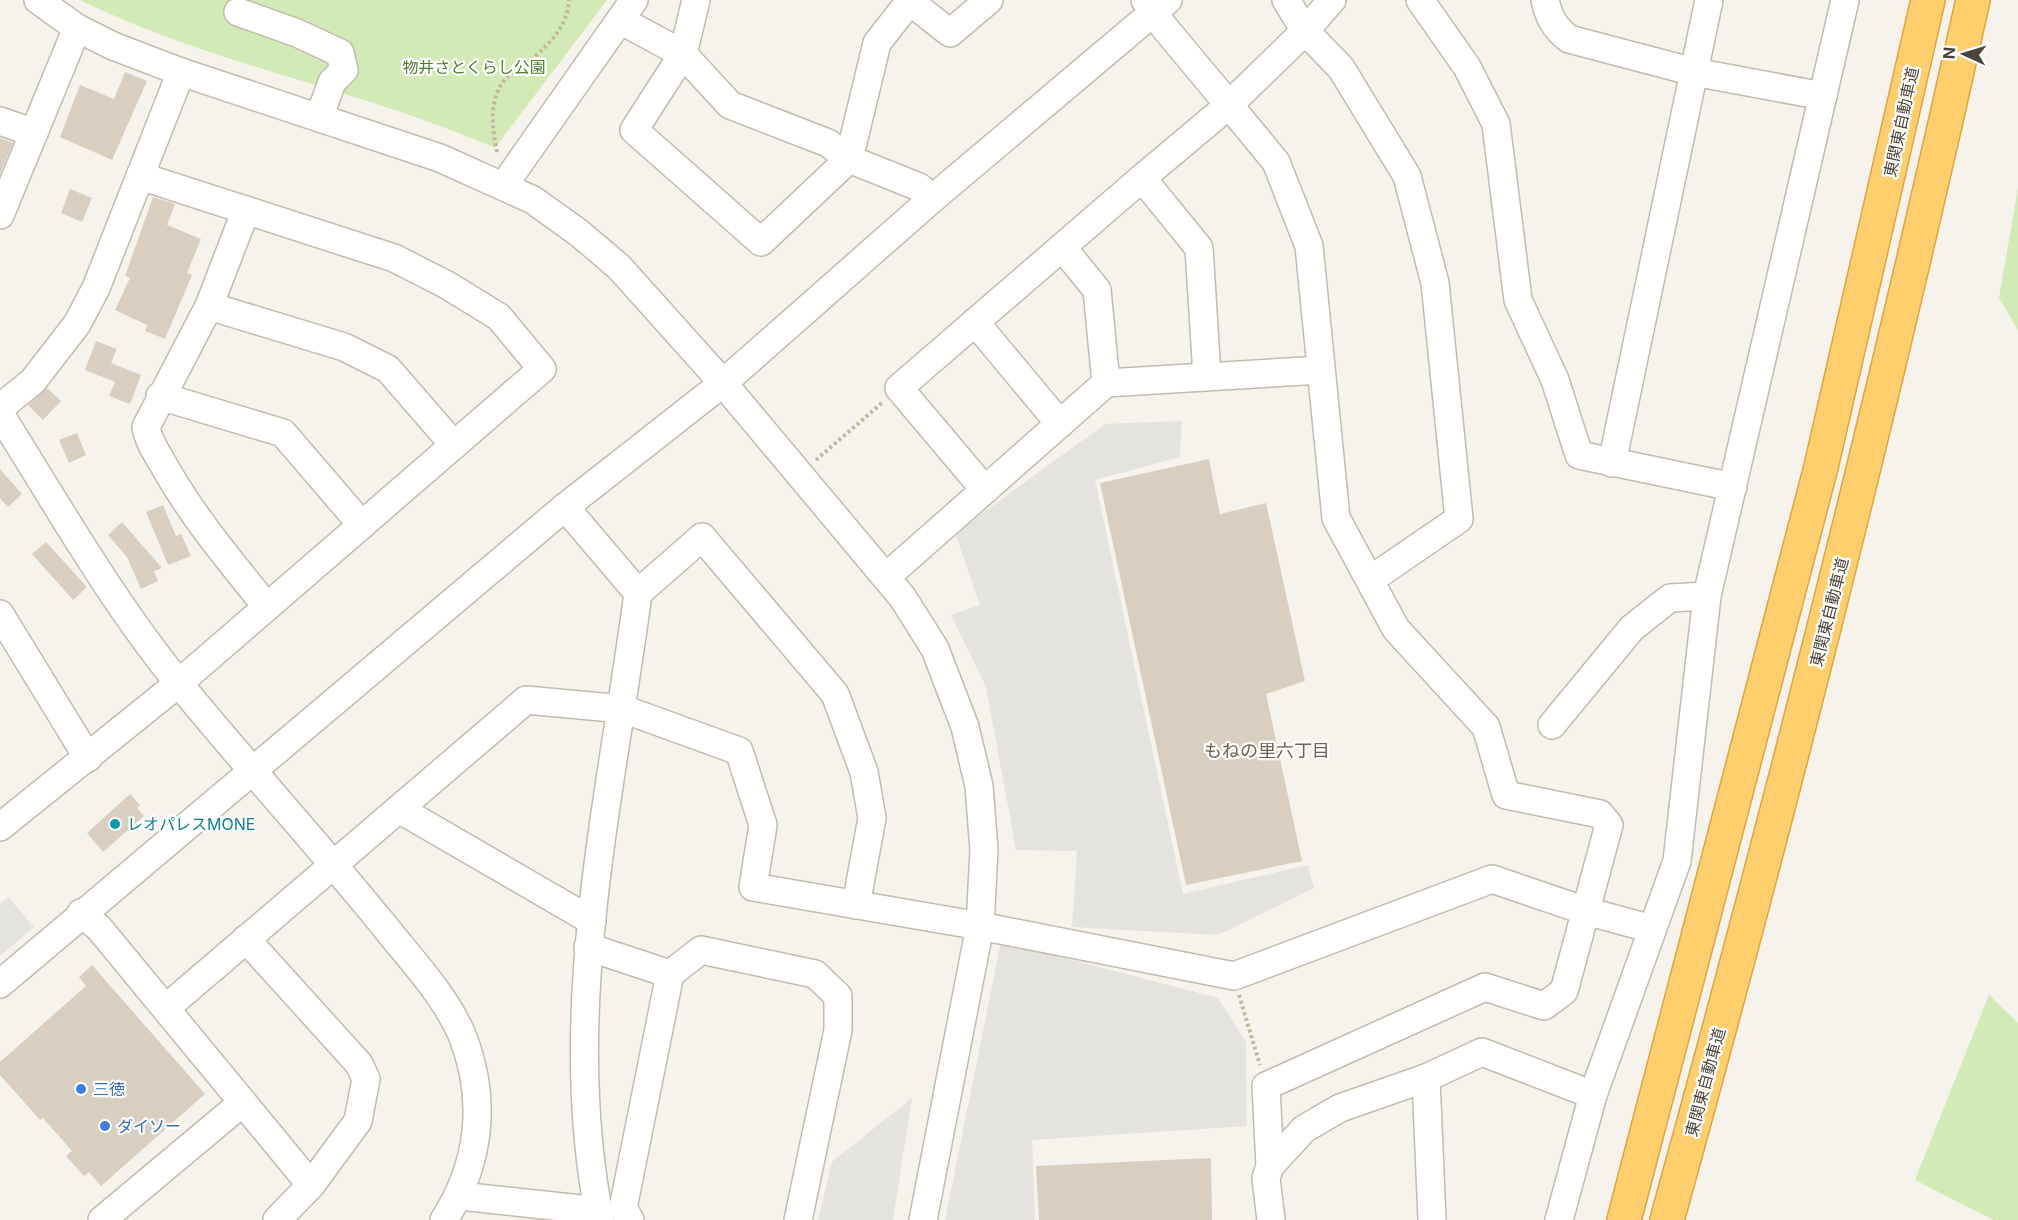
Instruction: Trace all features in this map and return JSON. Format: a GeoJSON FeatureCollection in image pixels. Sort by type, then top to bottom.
{"type":"FeatureCollection","features":[{"type":"Feature","properties":{"kind":"highway","name":"東関東自動車道"},"geometry":{"type":"LineString","coordinates":[[1624,1220],[1821,467],[1928,0]]}},
{"type":"Feature","properties":{"kind":"highway","name":"東関東自動車道"},"geometry":{"type":"LineString","coordinates":[[1667,1220],[1743,947],[1813,676],[1933,182],[1972,0]]}},
{"type":"Feature","properties":{"kind":"street"},"geometry":{"type":"LineString","coordinates":[[38,0],[77,28],[113,46],[181,72],[440,158],[533,200],[579,233],[619,267],[723,383],[903,598],[935,649],[965,727],[979,786],[984,850],[980,926],[923,1220]]}},
{"type":"Feature","properties":{"kind":"street"},"geometry":{"type":"LineString","coordinates":[[696,0],[683,54],[634,130],[761,243],[849,159],[877,43],[909,1],[950,33],[989,0]]}},
{"type":"Feature","properties":{"kind":"street"},"geometry":{"type":"LineString","coordinates":[[1286,0],[1305,31],[1341,68],[1407,176],[1435,283],[1460,519],[1370,580]]}},
{"type":"Feature","properties":{"kind":"street"},"geometry":{"type":"LineString","coordinates":[[985,490],[899,388],[1228,105],[1305,31],[1332,0]]}},
{"type":"Feature","properties":{"kind":"street"},"geometry":{"type":"LineString","coordinates":[[1420,0],[1467,67],[1496,124],[1518,300],[1555,380],[1579,455],[1733,487]]}},
{"type":"Feature","properties":{"kind":"street"},"geometry":{"type":"LineString","coordinates":[[1545,0],[1549,15],[1558,30],[1569,39],[1694,72],[1823,96]]}},
{"type":"Feature","properties":{"kind":"street"},"geometry":{"type":"LineString","coordinates":[[1612,463],[1709,0]]}},
{"type":"Feature","properties":{"kind":"street"},"geometry":{"type":"LineString","coordinates":[[1558,1220],[1593,1095],[1677,861],[1707,597],[1845,0]]}},
{"type":"Feature","properties":{"kind":"street"},"geometry":{"type":"LineString","coordinates":[[0,984],[81,913],[565,507],[723,383],[1156,4],[1164,27],[1276,162],[1310,246],[1336,518],[1396,629],[1486,727],[1506,795],[1600,814],[1609,825],[1564,991],[1544,1005],[1485,987],[1266,1086],[1270,1166],[1266,1178],[1271,1220]]}},
{"type":"Feature","properties":{"kind":"street"},"geometry":{"type":"LineString","coordinates":[[504,185],[627,10],[683,54],[729,105],[828,143],[849,159],[919,187],[932,199]]}},
{"type":"Feature","properties":{"kind":"street"},"geometry":{"type":"LineString","coordinates":[[238,12],[297,33],[340,53],[344,70],[332,82],[319,118]]}},
{"type":"Feature","properties":{"kind":"street"},"geometry":{"type":"LineString","coordinates":[[0,215],[77,28]]}},
{"type":"Feature","properties":{"kind":"street"},"geometry":{"type":"LineString","coordinates":[[0,408],[33,381],[76,324],[96,288],[181,72]]}},
{"type":"Feature","properties":{"kind":"street"},"geometry":{"type":"LineString","coordinates":[[0,121],[34,133]]}},
{"type":"Feature","properties":{"kind":"street"},"geometry":{"type":"LineString","coordinates":[[3,818],[88,758],[267,607],[542,369],[504,322],[447,285],[394,258],[140,176]]}},
{"type":"Feature","properties":{"kind":"street"},"geometry":{"type":"LineString","coordinates":[[1142,178],[1198,248],[1207,376]]}},
{"type":"Feature","properties":{"kind":"street"},"geometry":{"type":"LineString","coordinates":[[246,210],[209,306],[160,396],[146,427],[147,436],[198,521],[267,607]]}},
{"type":"Feature","properties":{"kind":"street"},"geometry":{"type":"LineString","coordinates":[[1062,247],[1097,290],[1106,383]]}},
{"type":"Feature","properties":{"kind":"street"},"geometry":{"type":"LineString","coordinates":[[209,306],[345,347],[388,369],[454,445]]}},
{"type":"Feature","properties":{"kind":"street"},"geometry":{"type":"LineString","coordinates":[[975,322],[1060,424]]}},
{"type":"Feature","properties":{"kind":"street"},"geometry":{"type":"LineString","coordinates":[[886,577],[1106,383],[1321,370]]}},
{"type":"Feature","properties":{"kind":"street"},"geometry":{"type":"LineString","coordinates":[[160,396],[283,433],[362,525]]}},
{"type":"Feature","properties":{"kind":"street"},"geometry":{"type":"LineString","coordinates":[[0,414],[120,605],[178,683],[251,771],[335,864],[429,981],[461,1033],[473,1069],[479,1106],[477,1136],[460,1196],[444,1220]]}},
{"type":"Feature","properties":{"kind":"street"},"geometry":{"type":"LineString","coordinates":[[565,507],[638,593]]}},
{"type":"Feature","properties":{"kind":"street"},"geometry":{"type":"LineString","coordinates":[[460,1196],[600,1216],[584,1091],[590,934],[638,593],[702,537],[835,694],[864,772],[872,818],[856,904]]}},
{"type":"Feature","properties":{"kind":"street"},"geometry":{"type":"LineString","coordinates":[[1552,725],[1632,628],[1670,598],[1707,597]]}},
{"type":"Feature","properties":{"kind":"street"},"geometry":{"type":"LineString","coordinates":[[0,614],[88,758]]}},
{"type":"Feature","properties":{"kind":"street"},"geometry":{"type":"LineString","coordinates":[[166,1008],[526,700],[623,709],[740,751],[763,825],[753,887],[980,926],[1234,976],[1492,879],[1586,911],[1652,928]]}},
{"type":"Feature","properties":{"kind":"street"},"geometry":{"type":"LineString","coordinates":[[399,809],[590,934],[670,974]]}},
{"type":"Feature","properties":{"kind":"street"},"geometry":{"type":"LineString","coordinates":[[81,913],[99,928],[311,1185]]}},
{"type":"Feature","properties":{"kind":"street"},"geometry":{"type":"LineString","coordinates":[[246,939],[360,1064],[366,1079],[358,1122],[311,1185],[278,1220]]}},
{"type":"Feature","properties":{"kind":"street"},"geometry":{"type":"LineString","coordinates":[[630,1220],[623,1208],[670,974],[701,950],[815,974],[838,996],[838,1030],[798,1220]]}},
{"type":"Feature","properties":{"kind":"street"},"geometry":{"type":"LineString","coordinates":[[1270,1166],[1304,1130],[1340,1108],[1426,1078],[1482,1052],[1593,1095]]}},
{"type":"Feature","properties":{"kind":"street"},"geometry":{"type":"LineString","coordinates":[[1426,1078],[1432,1220]]}},
{"type":"Feature","properties":{"kind":"street"},"geometry":{"type":"LineString","coordinates":[[102,1220],[242,1103]]}},
{"type":"Feature","properties":{"kind":"path"},"geometry":{"type":"LineString","coordinates":[[497,152],[491,125],[497,92],[510,73],[533,58],[560,30],[569,0]]}},
{"type":"Feature","properties":{"kind":"path"},"geometry":{"type":"LineString","coordinates":[[800,474],[899,388]]}},
{"type":"Feature","properties":{"kind":"path"},"geometry":{"type":"LineString","coordinates":[[1234,976],[1266,1086]]}},
{"type":"Feature","properties":{"kind":"green space","name":"物井さとくらし公園"},"geometry":{"type":"Polygon","coordinates":[[[80,0],[607,0],[495,148],[392,109],[182,42],[130,23],[80,0]]]}},
{"type":"Feature","properties":{"kind":"green space"},"geometry":{"type":"Polygon","coordinates":[[[2018,188],[2018,330],[1999,298],[2018,188]]]}},
{"type":"Feature","properties":{"kind":"green space"},"geometry":{"type":"Polygon","coordinates":[[[1989,995],[2018,1023],[2018,1220],[1994,1220],[1915,1180],[1989,995]]]}},
{"type":"Feature","properties":{"kind":"shaded area"},"geometry":{"type":"Polygon","coordinates":[[[1182,421],[1180,457],[1095,480],[1183,894],[1308,865],[1314,888],[1218,935],[1072,927],[1077,851],[1016,850],[986,687],[951,615],[980,605],[955,533],[1105,424],[1182,421]]]}},
{"type":"Feature","properties":{"kind":"shaded area"},"geometry":{"type":"Polygon","coordinates":[[[8,897],[34,927],[0,956],[0,904],[8,897]]]}},
{"type":"Feature","properties":{"kind":"shaded area"},"geometry":{"type":"Polygon","coordinates":[[[1001,941],[1218,998],[1246,1042],[1247,1126],[1032,1140],[1035,1220],[945,1220],[1001,941]]]}},
{"type":"Feature","properties":{"kind":"shaded area"},"geometry":{"type":"Polygon","coordinates":[[[912,1098],[893,1220],[818,1220],[832,1162],[912,1098]]]}},
{"type":"Feature","properties":{"kind":"building"},"geometry":{"type":"Polygon","coordinates":[[[125,72],[147,81],[112,160],[60,137],[80,85],[114,99],[125,72]]]}},
{"type":"Feature","properties":{"kind":"building"},"geometry":{"type":"Polygon","coordinates":[[[0,138],[13,143],[0,174],[0,138]]]}},
{"type":"Feature","properties":{"kind":"building"},"geometry":{"type":"Polygon","coordinates":[[[70,189],[92,198],[82,222],[61,213],[70,189]]]}},
{"type":"Feature","properties":{"kind":"building"},"geometry":{"type":"Polygon","coordinates":[[[153,197],[175,204],[167,225],[201,239],[187,273],[192,275],[165,339],[145,331],[147,325],[115,310],[130,278],[125,276],[153,197]]]}},
{"type":"Feature","properties":{"kind":"building"},"geometry":{"type":"Polygon","coordinates":[[[96,341],[117,349],[111,363],[141,375],[130,404],[109,396],[115,382],[85,370],[96,341]]]}},
{"type":"Feature","properties":{"kind":"building"},"geometry":{"type":"Polygon","coordinates":[[[47,388],[61,401],[43,420],[28,405],[47,388]]]}},
{"type":"Feature","properties":{"kind":"building"},"geometry":{"type":"Polygon","coordinates":[[[77,433],[86,455],[69,463],[59,440],[77,433]]]}},
{"type":"Feature","properties":{"kind":"building"},"geometry":{"type":"Polygon","coordinates":[[[1209,459],[1220,514],[1266,503],[1305,681],[1266,694],[1302,861],[1186,885],[1100,483],[1209,459]]]}},
{"type":"Feature","properties":{"kind":"building"},"geometry":{"type":"Polygon","coordinates":[[[0,469],[22,494],[8,507],[0,498],[0,469]]]}},
{"type":"Feature","properties":{"kind":"building"},"geometry":{"type":"Polygon","coordinates":[[[163,505],[176,536],[181,534],[191,556],[168,565],[146,512],[163,505]]]}},
{"type":"Feature","properties":{"kind":"building"},"geometry":{"type":"Polygon","coordinates":[[[122,522],[162,568],[154,571],[158,581],[141,589],[127,557],[108,535],[122,522]]]}},
{"type":"Feature","properties":{"kind":"building"},"geometry":{"type":"Polygon","coordinates":[[[46,542],[87,587],[73,600],[32,554],[46,542]]]}},
{"type":"Feature","properties":{"kind":"building","name":"レオパレスMONE"},"geometry":{"type":"Polygon","coordinates":[[[130,794],[140,805],[137,808],[144,816],[103,852],[87,833],[130,794]]]}},
{"type":"Feature","properties":{"kind":"building"},"geometry":{"type":"Polygon","coordinates":[[[92,965],[205,1094],[101,1186],[89,1172],[84,1176],[66,1156],[72,1151],[43,1118],[40,1120],[0,1075],[0,1062],[86,986],[79,977],[92,965]]]}},
{"type":"Feature","properties":{"kind":"building"},"geometry":{"type":"Polygon","coordinates":[[[1211,1158],[1212,1220],[1039,1220],[1036,1166],[1211,1158]]]}},
{"type":"Feature","properties":{"kind":"place","name":"レオパレスMONE"},"geometry":{"type":"Point","coordinates":[115,824]}},
{"type":"Feature","properties":{"kind":"place","name":"三徳"},"geometry":{"type":"Point","coordinates":[81,1089]}},
{"type":"Feature","properties":{"kind":"place","name":"ダイソー"},"geometry":{"type":"Point","coordinates":[105,1126]}},
{"type":"Feature","properties":{"kind":"district","name":"もねの里六丁目"},"geometry":{"type":"Point","coordinates":[1267,750]}}]}
